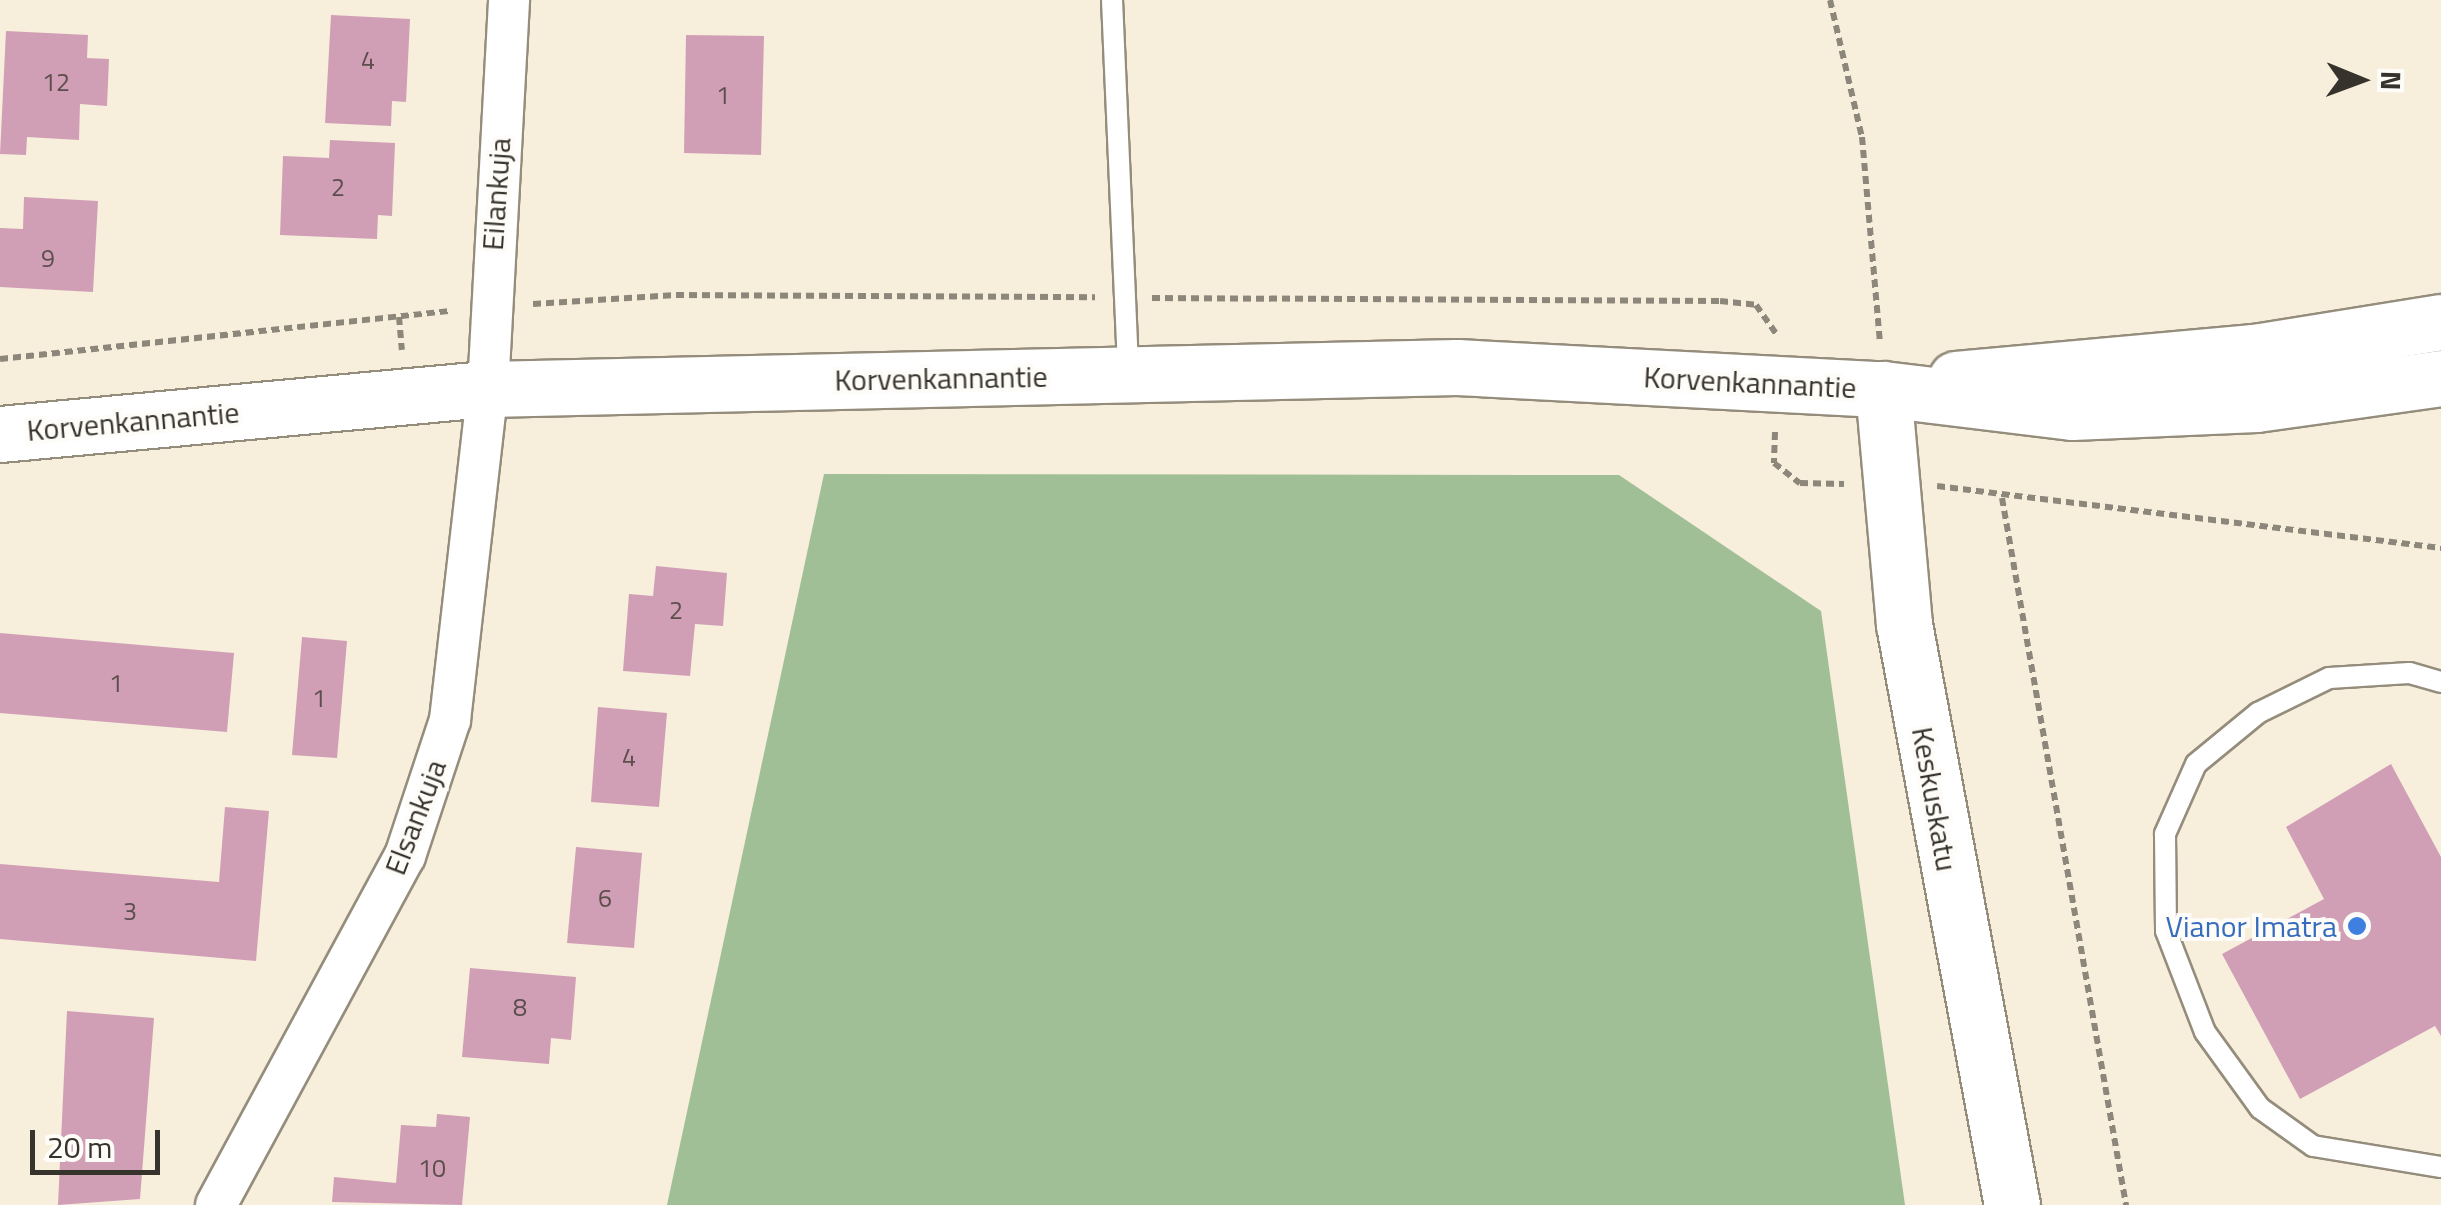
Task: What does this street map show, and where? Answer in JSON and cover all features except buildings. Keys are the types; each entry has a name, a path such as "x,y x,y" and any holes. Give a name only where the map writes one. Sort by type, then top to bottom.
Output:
{"main road":[{"name":"Korvenkannantie","path":"1883,389 2441,322"},
{"name":"Korvenkannantie","path":"0,434 488,389 1457,366 1883,389 2072,412 2256,404 2441,378"},
{"name":"Keskuskatu","path":"1883,389 1904,624 2012,1205"}],"street":[{"name":"Eilankuja","path":"488,389 488,307 509,0"},
{"name":"Elsankuja","path":"216,1205 405,856 450,720 488,389"}],"lane":[{"path":"1112,0 1128,374"},
{"path":"2441,682 2409,673 2329,678 2258,713 2196,764 2165,834 2166,931 2205,1032 2260,1108 2313,1146 2441,1168"}],"path":[{"path":"1830,0 1862,136 1883,389"},
{"path":"0,359 488,307 676,295 1756,305 1778,326 1774,463 1800,483 1890,485 2441,548"},
{"path":"2002,498 2126,1205"}],"green space":[{"path":"824,474 1619,475 1821,611 1905,1205 667,1205"}],"place":[{"name":"Vianor Imatra","path":"2357,926"}]}
